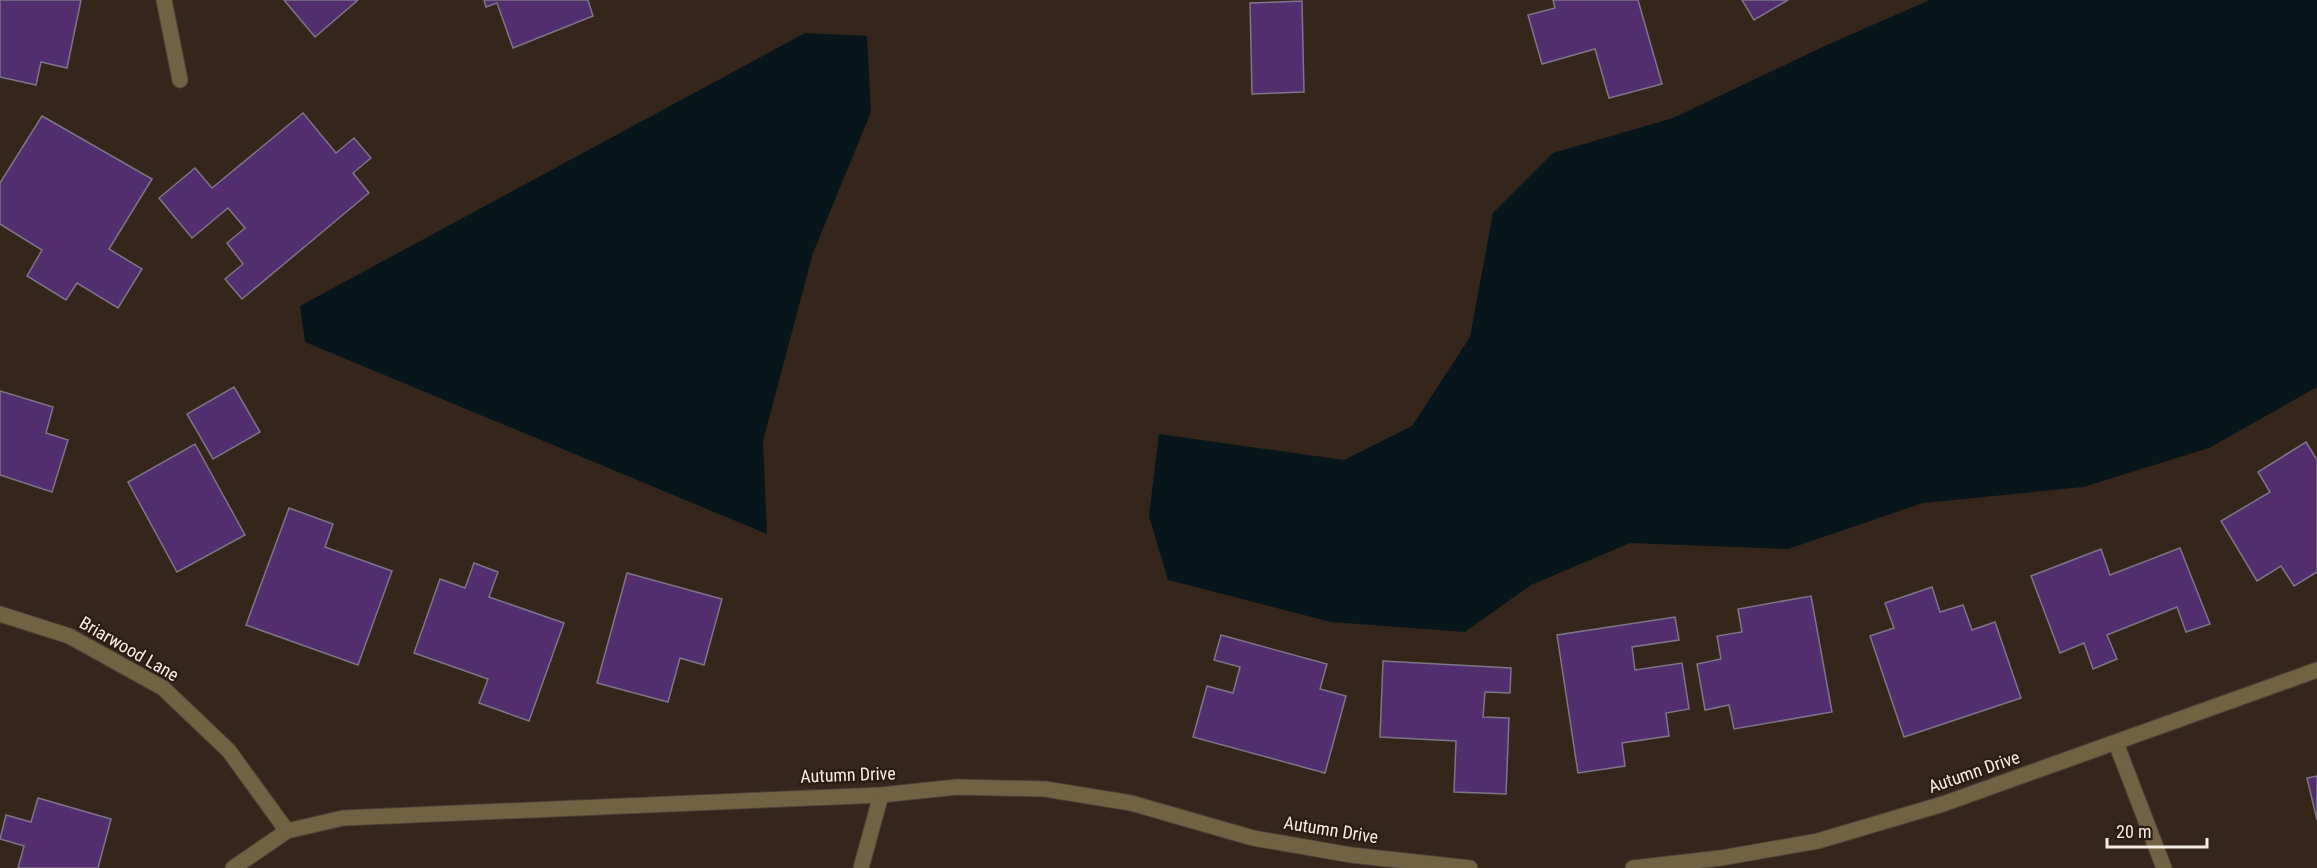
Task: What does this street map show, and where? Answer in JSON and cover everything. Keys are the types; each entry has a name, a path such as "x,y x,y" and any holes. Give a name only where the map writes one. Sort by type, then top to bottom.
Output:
{"street":[{"path":"164,0 180,80"},
{"name":"Briarwood Lane","path":"0,614 69,636 163,688 229,751 287,831"},
{"name":"Autumn Drive","path":"1633,868 1721,858 1818,841 1943,804 2317,670"},
{"path":"2116,743 2164,868"},
{"name":"Autumn Drive","path":"233,868 287,831 343,818 814,796 880,795 957,787 1045,789 1131,803 1253,838 1351,855 1470,868"},
{"path":"861,868 880,795"}],"shaded area":[{"path":"1930,0 2317,0 2317,387 2209,448 2083,487 1923,503 1788,549 1630,543 1531,585 1465,632 1331,622 1168,580 1149,516 1159,434 1344,460 1412,426 1470,337 1493,213 1553,153 1673,118 1829,44"},
{"path":"805,33 867,36 871,112 813,253 763,441 767,534 305,342 300,306"}],"building":[{"path":"0,0 81,0 67,68 41,62 36,85 0,77"},
{"path":"284,0 358,0 315,37"},
{"path":"484,0 588,0 593,16 513,48 497,3 486,7"},
{"path":"1553,0 1638,0 1662,84 1609,98 1595,49 1542,64 1528,15 1555,8"},
{"path":"1742,0 1788,0 1754,20"},
{"path":"1302,1 1304,92 1252,94 1250,3"},
{"path":"303,113 336,153 354,138 371,158 353,173 369,193 242,299 225,279 243,264 227,243 245,228 228,208 192,238 159,198 195,168 212,188"},
{"path":"42,116 152,179 109,249 142,269 118,308 77,283 66,300 27,276 42,250 0,224 0,183"},
{"path":"234,387 260,432 213,459 187,414"},
{"path":"0,391 53,407 46,433 68,440 52,492 0,475"},
{"path":"2306,442 2317,460 2317,572 2294,586 2281,566 2257,581 2221,521 2270,492 2258,472"},
{"path":"195,444 245,535 177,572 128,482"},
{"path":"289,508 333,524 325,547 392,571 358,665 246,625"},
{"path":"2180,548 2210,624 2186,632 2177,607 2107,635 2117,659 2093,669 2084,643 2060,653 2031,576 2101,549 2110,575"},
{"path":"474,563 498,572 489,597 564,623 529,721 479,703 488,679 414,653 440,579 465,588"},
{"path":"627,573 722,599 704,665 680,658 668,702 597,683"},
{"path":"1932,587 1940,612 1963,605 1972,630 1995,622 2021,698 1904,737 1870,636 1894,628 1885,603"},
{"path":"1811,596 1832,712 1734,729 1729,705 1705,710 1697,664 1721,659 1717,636 1742,632 1738,609"},
{"path":"1675,617 1679,640 1632,647 1635,670 1682,663 1689,709 1666,713 1669,736 1622,743 1625,766 1578,773 1557,635"},
{"path":"1221,635 1327,664 1320,689 1346,696 1325,773 1193,737 1207,686 1233,693 1240,667 1214,660"},
{"path":"1383,661 1511,668 1510,693 1485,692 1483,717 1509,718 1506,794 1454,792 1456,741 1380,737"},
{"path":"2317,776 2317,820 2307,778"},
{"path":"38,798 111,819 98,868 18,868 24,846 0,839 6,815 31,822"}]}
